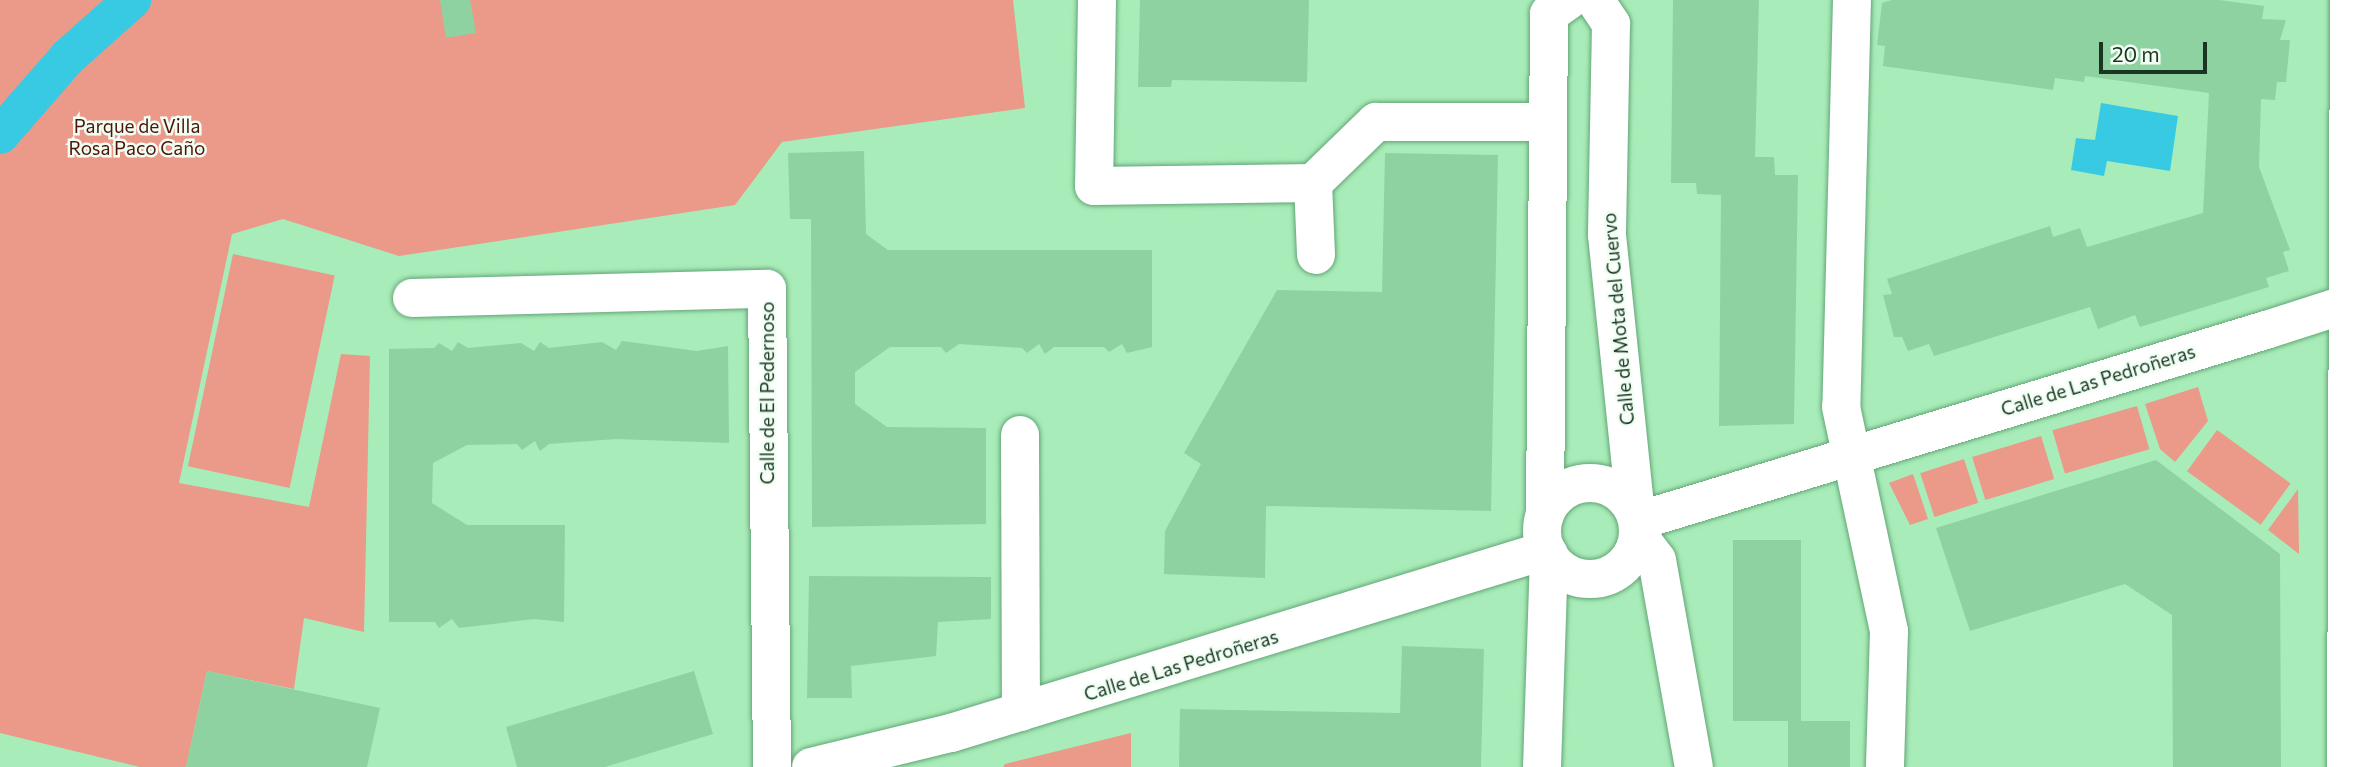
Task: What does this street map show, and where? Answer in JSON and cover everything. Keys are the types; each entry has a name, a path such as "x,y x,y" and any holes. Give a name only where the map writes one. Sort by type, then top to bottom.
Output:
{"street":[{"path":"1097,0 1094,186 1313,183 1376,122 1546,122"},
{"path":"1542,767 1547,540 1546,122 1549,14 1569,0"},
{"name":"Calle de Mota del Cuervo","path":"1595,0 1611,24 1607,235 1637,524 1657,560 1694,767"},
{"path":"1852,0 1840,407 1889,631 1885,767"},
{"path":"2346,767 2352,300 2349,0"},
{"path":"1313,183 1316,255"},
{"name":"Calle de El Pedernoso","path":"412,298 766,289 772,767"},
{"name":"Calle de Las Pedroñeras","path":"1637,524 1850,455 2352,300"},
{"path":"1020,435 1021,712"},
{"path":"1591,482 1619,492 1637,524 1629,559 1607,576 1568,573 1547,540 1563,491 1591,482"},
{"name":"Calle de Las Pedroñeras","path":"811,767 951,750 1021,712 1547,540"}],"green space":[{"name":"Parque de Villa Rosa Paco Caño","path":"0,0 1013,0 1025,108 782,142 735,205 399,256 283,219 232,234 179,483 309,507 341,354 370,356 364,632 304,618 294,689 207,671 186,767 140,767 0,733"},
{"path":"233,254 335,276 290,488 188,466"},
{"path":"2198,387 2208,421 2175,462 2160,449 2145,404"},
{"path":"2137,406 2149,449 2065,474 2052,430"},
{"path":"2217,430 2291,483 2261,525 2187,471"},
{"path":"2041,436 2054,479 1985,500 1972,457"},
{"path":"1964,459 1978,503 1934,517 1920,473"},
{"path":"1913,474 1928,519 1910,525 1889,483"},
{"path":"2298,489 2299,554 2268,530"},
{"path":"1131,733 1131,767 1003,767 1005,764"}],"water":[{"path":"2101,103 2178,116 2170,171 2107,161 2104,176 2071,170 2076,138 2095,140"}],"building":[{"path":"440,0 470,0 476,33 446,38"},
{"path":"1140,0 1309,0 1307,82 1172,80 1171,87 1138,87"},
{"path":"1673,0 1759,0 1755,157 1774,157 1775,175 1798,175 1794,424 1719,426 1721,195 1697,194 1696,183 1671,183"},
{"path":"1892,0 2219,0 2264,6 2262,19 2286,20 2280,40 2290,40 2286,82 2277,82 2275,100 2261,99 2259,167 2290,250 2283,252 2289,271 2266,278 2269,287 2140,327 2135,315 2098,329 2090,307 1934,356 1929,344 1908,351 1902,337 1894,337 1883,295 1892,294 1887,279 2050,226 2053,237 2080,228 2087,247 2203,213 2209,93 2085,76 2084,82 2055,78 2053,90 1883,66 1885,46 1877,45 1882,3"},
{"path":"864,151 866,234 888,250 1152,250 1152,347 1127,353 1122,344 1109,352 1104,347 1054,347 1045,354 1039,344 1027,353 1022,348 959,344 946,353 941,347 890,347 855,372 855,404 887,427 986,428 986,524 812,527 811,219 790,219 788,153"},
{"path":"1385,153 1498,155 1491,511 1266,506 1265,578 1164,574 1165,531 1201,464 1184,453 1277,290 1382,292"},
{"path":"622,341 697,351 728,346 729,443 616,439 549,444 540,451 535,441 522,450 517,444 467,445 433,463 432,503 467,525 565,525 564,622 534,619 459,628 452,619 439,628 435,622 389,622 389,349 434,348 439,343 452,351 458,342 468,348 521,343 534,351 540,342 549,348 602,342 616,350"},
{"path":"2156,460 2280,554 2281,767 2173,767 2172,615 2125,584 1970,631 1936,528"},
{"path":"1733,540 1801,540 1801,721 1733,721"},
{"path":"809,576 991,577 991,619 938,622 936,656 851,666 852,698 807,698"},
{"path":"1402,646 1484,649 1481,767 1179,767 1180,709 1400,713"},
{"path":"207,671 380,708 367,767 186,767"},
{"path":"694,671 713,734 605,767 517,767 506,727"},
{"path":"1788,721 1850,721 1850,767 1788,767"}],"waterway":[{"path":"0,135 68,57 132,0"}]}
